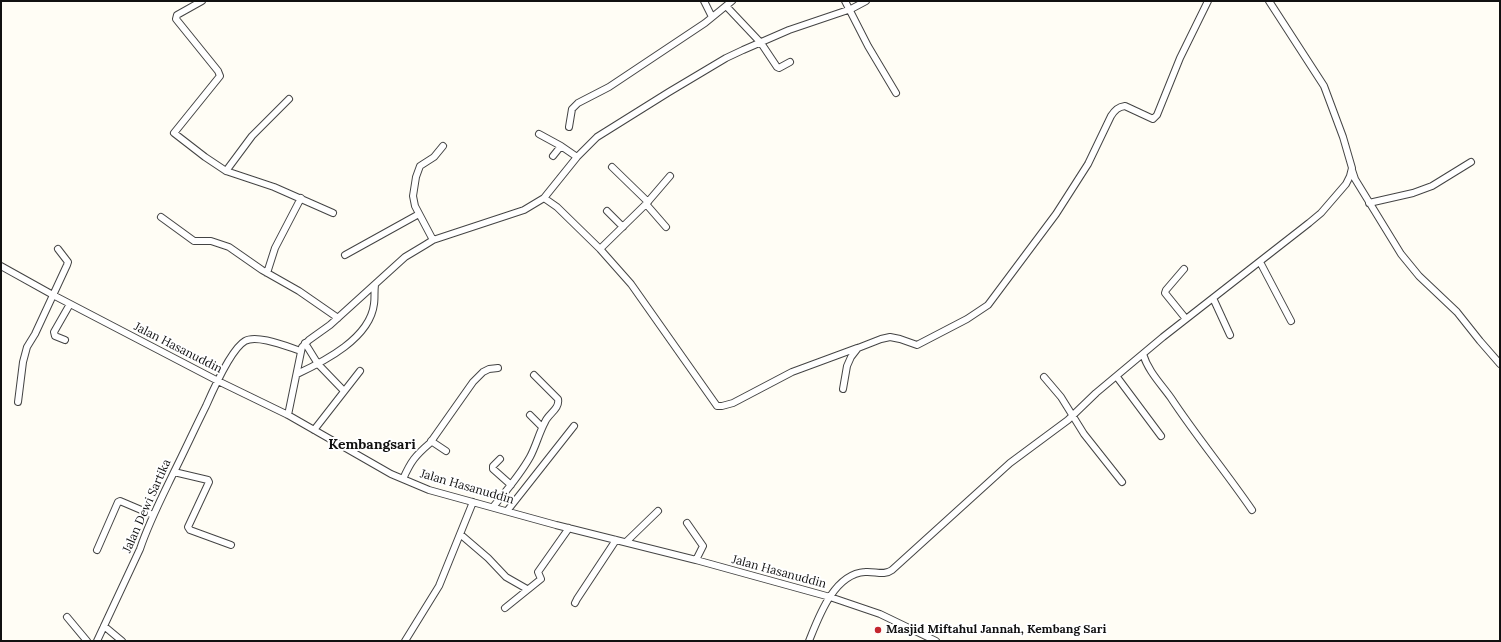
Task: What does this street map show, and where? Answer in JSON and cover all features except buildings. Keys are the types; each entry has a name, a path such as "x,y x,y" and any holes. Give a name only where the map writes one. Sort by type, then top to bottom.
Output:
{"street":[{"path":"202,1 177,15 176,20 218,71 220,76 174,133 210,161 226,170 274,187 333,213"},
{"path":"704,1 712,17"},
{"path":"569,127 572,109 578,103 609,87 727,7 732,1"},
{"path":"846,1 868,46 896,93"},
{"path":"288,415 301,350 306,343 338,318 405,257 433,240 524,210 544,198 577,157 602,133 726,58 789,30 849,9 866,1"},
{"path":"544,198 558,207 600,249 631,284 717,406 726,406 792,372 881,338 890,337 917,345 967,319 988,305 1056,214 1088,164 1111,116 1116,109 1120,106 1125,106 1153,119 1157,115 1180,58 1208,1"},
{"path":"1269,1 1324,86 1343,137 1355,179 1401,254 1419,276 1457,312 1499,362"},
{"path":"727,7 761,43 777,67 779,68 790,62"},
{"path":"226,170 252,136 289,99"},
{"path":"539,134 577,157"},
{"path":"433,240 413,200 416,177 420,166 434,157 443,146"},
{"path":"553,156 561,146"},
{"path":"1370,203 1413,193 1432,186 1471,162"},
{"path":"612,167 647,203 666,227"},
{"path":"808,641 830,596 841,582 852,575 864,572 885,574 892,570 999,472 1073,415 1096,393 1186,319 1321,213 1346,184 1352,170"},
{"path":"600,249 647,203 670,176"},
{"path":"267,273 275,248 301,198"},
{"path":"606,211 623,226"},
{"path":"344,255 419,214"},
{"path":"161,217 194,241 206,240 223,244 267,273 299,291 338,318"},
{"path":"18,402 23,362 27,347 35,334 68,262 58,249"},
{"path":"1260,262 1291,321"},
{"name":"Jalan Hasanuddin","path":"1,266 53,295 218,381 288,415 391,474 428,490 830,596 880,614 936,641"},
{"path":"1184,269 1165,293 1186,319"},
{"path":"297,374 318,364 341,350 358,334 368,321 374,305 375,285"},
{"path":"1213,298 1230,335"},
{"path":"65,340 55,336 54,332 70,304"},
{"name":"Jalan Dewi Sartika","path":"97,641 140,549 153,515 218,381 237,348 246,340 256,339 301,350"},
{"path":"306,343 318,364 344,391"},
{"path":"843,389 847,366 851,357 858,348"},
{"path":"1143,354 1152,372 1178,411 1236,486 1252,510"},
{"path":"403,479 412,461 431,441 473,382 483,372 489,369 498,368"},
{"path":"314,430 360,371"},
{"path":"493,507 530,458 546,419 557,408 559,403 558,399 534,375"},
{"path":"1044,377 1061,397 1084,434 1122,482"},
{"path":"1117,377 1161,436"},
{"path":"530,415 542,427"},
{"path":"507,511 574,426"},
{"path":"431,441 446,451"},
{"path":"500,459 493,466 493,469 511,484"},
{"path":"174,472 208,480 209,482 188,527 190,530 231,545"},
{"path":"97,550 118,502 120,501 153,515"},
{"path":"404,641 439,586 473,502"},
{"path":"626,542 658,511"},
{"path":"687,523 703,546 698,561"},
{"path":"505,608 541,579 538,572 569,528"},
{"path":"460,534 488,558 506,577 527,589"},
{"path":"575,604 616,540"},
{"path":"67,617 87,641"},
{"path":"104,626 122,641"}],"place":[{"name":"Masjid Miftahul Jannah, Kembang Sari","path":"878,630"}],"district":[{"name":"Kembangsari","path":"372,445"}]}
